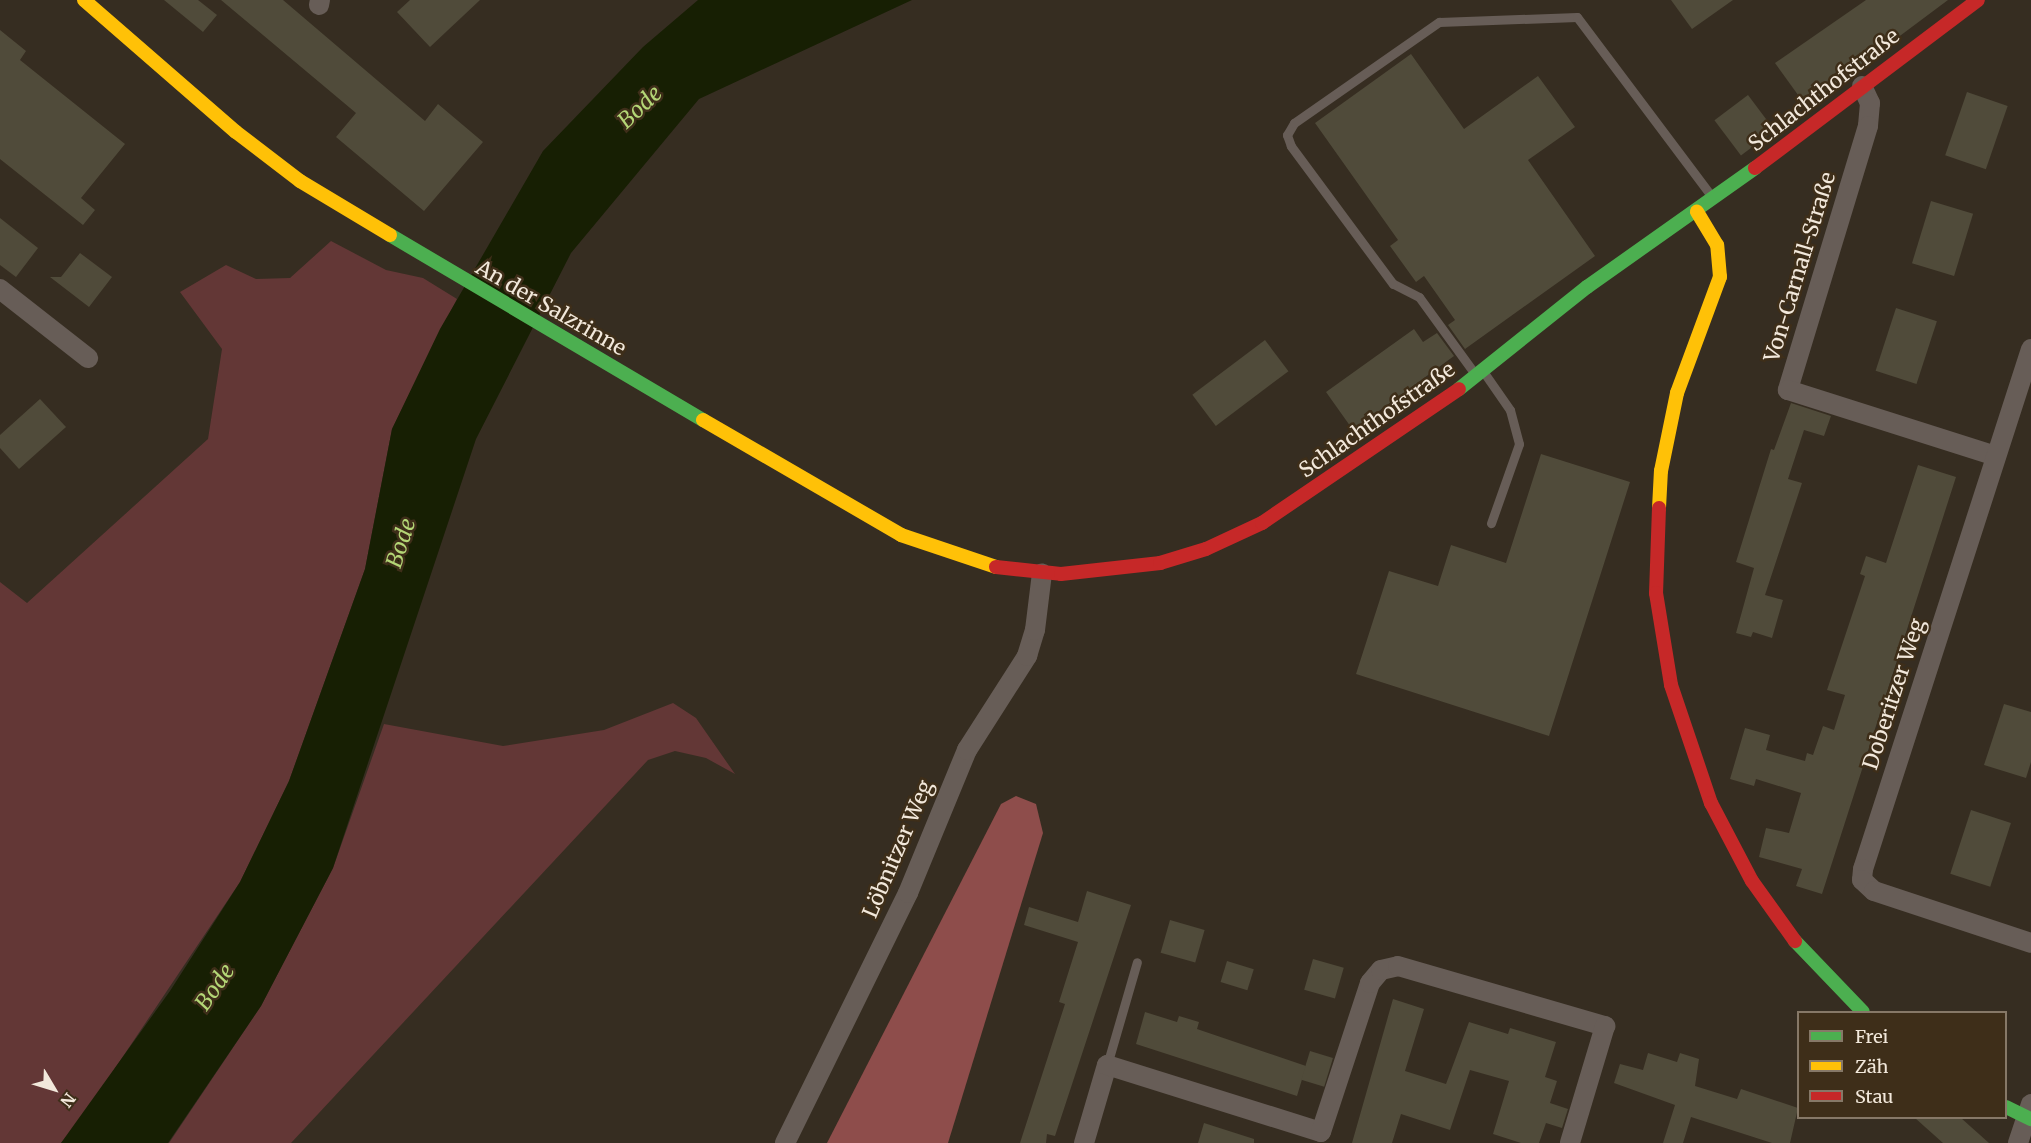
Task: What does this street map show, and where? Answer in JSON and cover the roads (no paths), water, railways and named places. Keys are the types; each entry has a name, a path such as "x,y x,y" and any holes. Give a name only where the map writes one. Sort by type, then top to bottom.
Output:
{"street":[{"name":"An der Salzrinne","path":"84,0 236,132 319,194 432,262 771,461 911,539 995,567 1042,573"},
{"name":"Schlachthofstraße","path":"1042,573 1138,567 1188,556 1236,537 1292,504 1480,374 1587,287 1715,200 1976,0"},
{"name":"Von-Carnall-Straße","path":"1862,86 1870,104 1868,126 1788,390 1996,456"},
{"path":"1697,213 1717,245 1720,278 1677,393 1661,471 1656,592 1666,662 1694,763 1733,848 1774,914 1802,950 1862,1011"},
{"path":"0,288 88,358"},
{"name":"Doberitzer Weg","path":"2031,349 1863,869 1863,880 1874,891 2031,944"},
{"name":"Löbnitzer Weg","path":"785,1143 908,893 967,750 1027,656 1035,630 1042,573"},
{"path":"1084,1143 1107,1065 1320,1138 1370,983 1381,970 1398,966 1605,1026 1570,1143"},
{"path":"2007,1107 2029,1114 2018,1143"}],"lane":[{"path":"1491,523 1519,444 1510,410 1419,297 1393,284 1291,146 1287,135 1294,123 1439,22 1577,17 1715,200"},
{"path":"1107,1065 1137,962"}],"water":[{"name":"Bode","path":"698,0 912,0 699,99 571,253 476,439 333,868 261,1006 168,1143 61,1143 170,991 240,882 289,781 365,569 392,429 440,329 543,151 643,47"}]}
